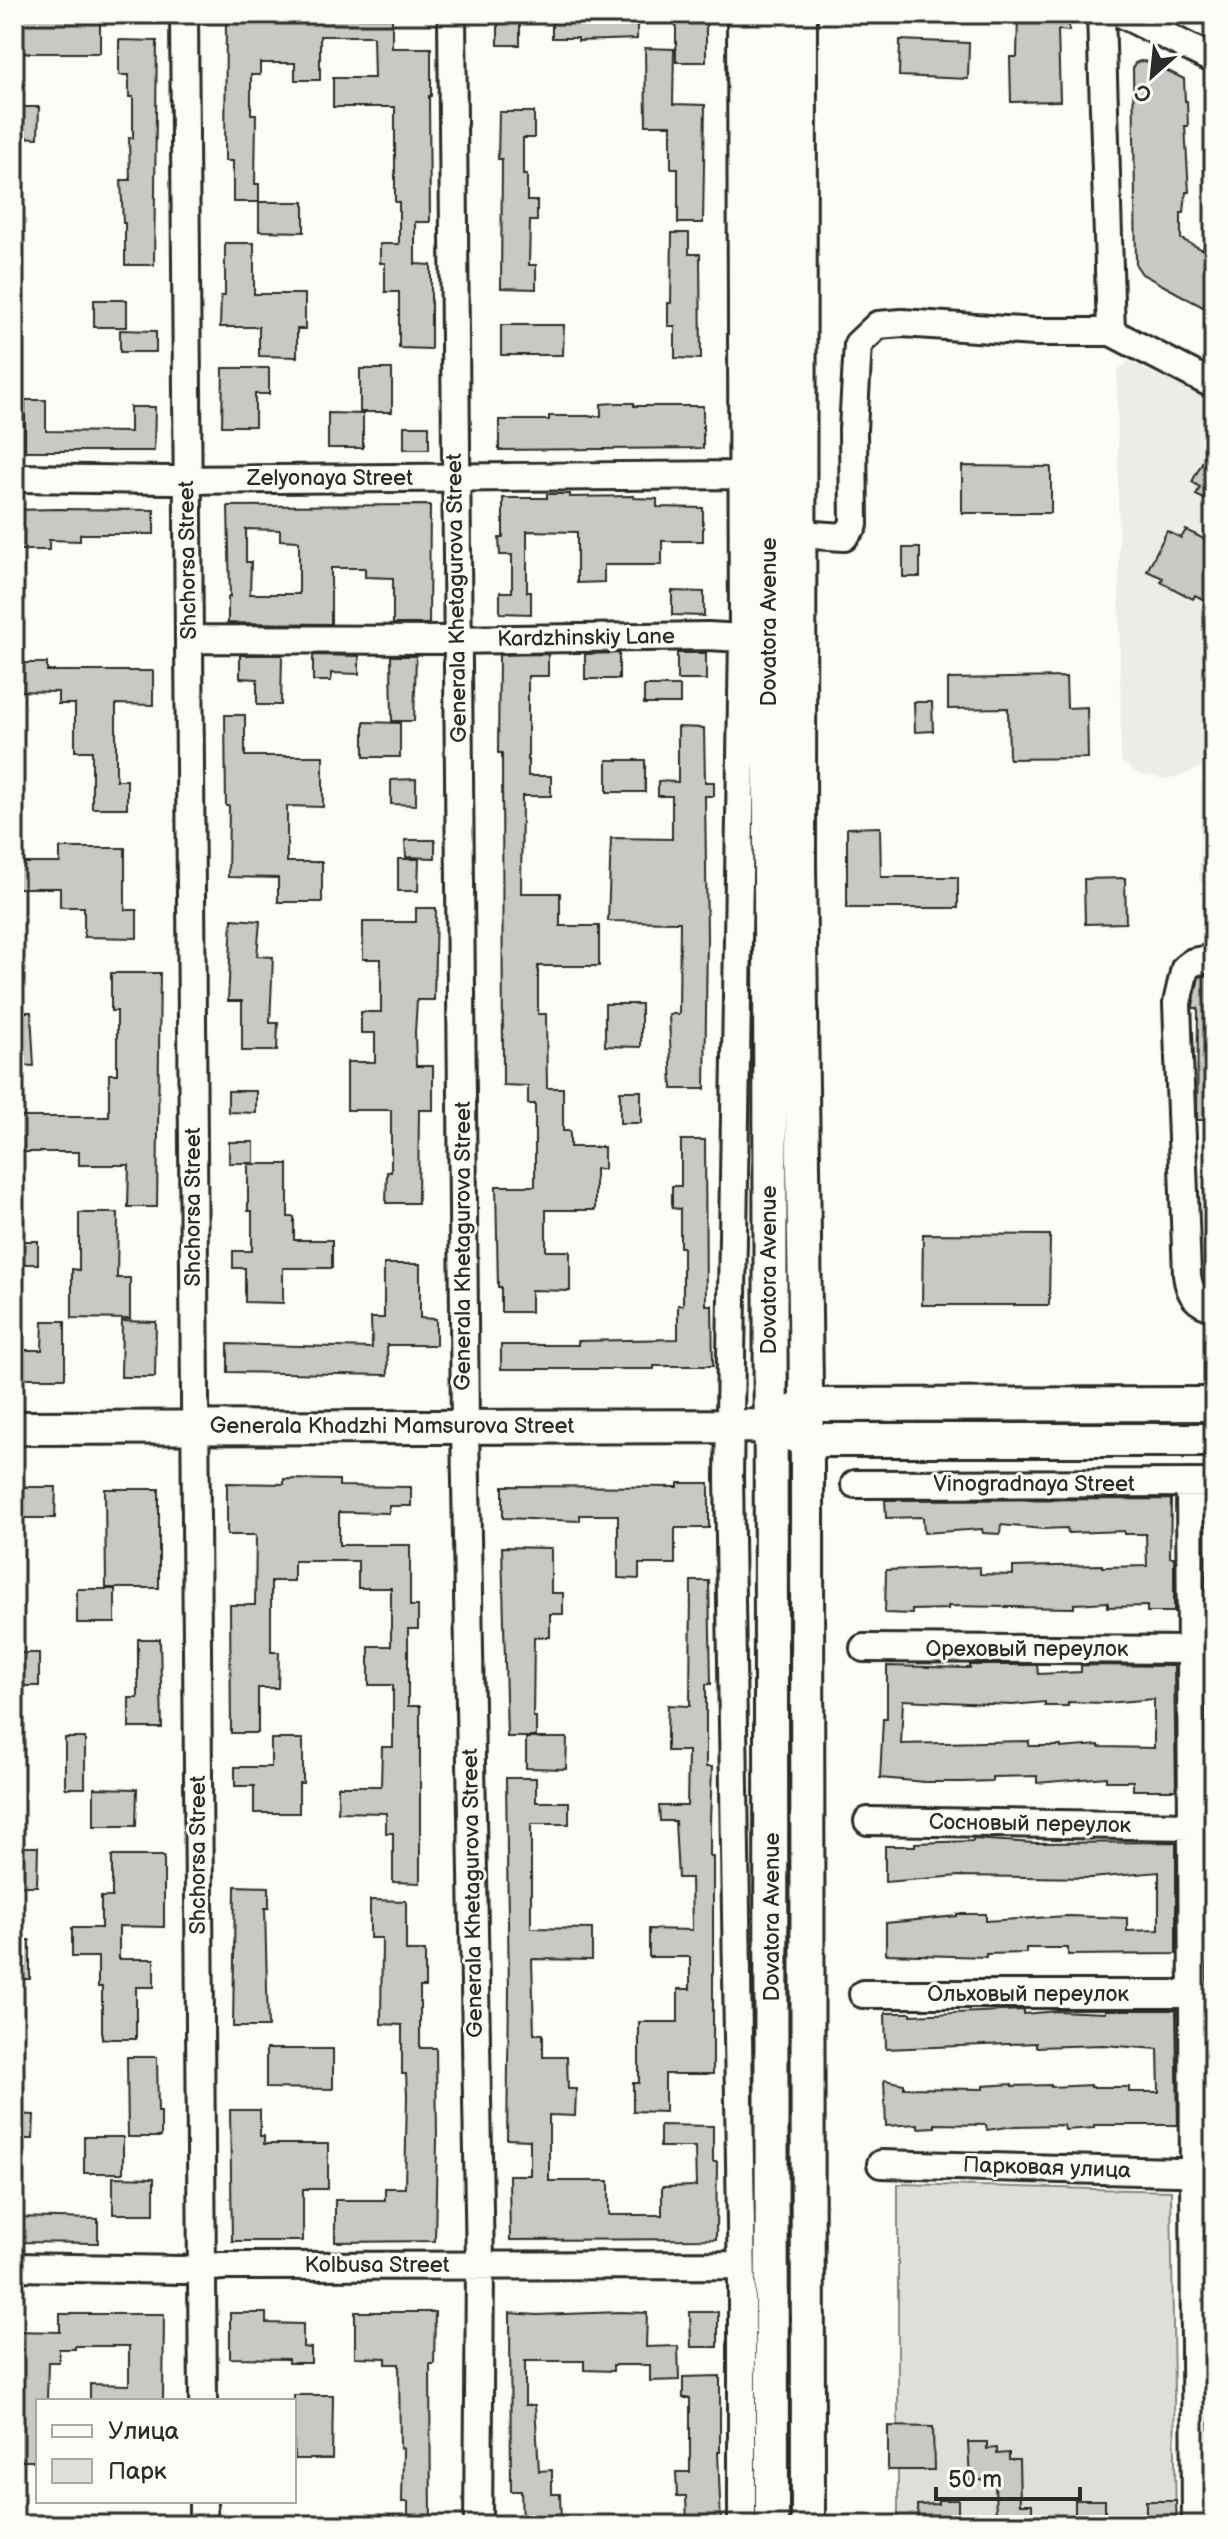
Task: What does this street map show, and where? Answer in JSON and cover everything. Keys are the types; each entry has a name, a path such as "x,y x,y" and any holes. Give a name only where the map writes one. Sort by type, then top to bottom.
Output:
{"main road":[{"name":"Dovatora Avenue","path":"769,14 772,2525"},
{"name":"Dovatora Avenue","path":"800,14 799,534 808,2525"},
{"path":"1179,1404 1179,1440"},
{"path":"769,1426 805,1405 1214,1404"},
{"name":"Generala Khadzhi Mamsurova Street","path":"14,1428 769,1426 805,1440 1214,1440"}],"street":[{"name":"Shchorsa Street","path":"184,14 203,2399"},
{"name":"Generala Khetagurova Street","path":"452,14 465,1426 480,2265 478,2525"},
{"name":"Dovatora Avenue","path":"741,14 743,638 729,1426 742,2525"},
{"path":"1101,14 1111,332"},
{"path":"1122,14 1214,60"},
{"path":"799,534 844,537 854,525 853,429 858,344 878,325 902,323 1035,332 1111,332 1214,385"},
{"name":"Zelyonaya Street","path":"14,478 742,475"},
{"name":"Kardzhinskiy Lane","path":"189,639 743,638"},
{"path":"1214,958 1193,962 1185,968 1177,1003 1187,1275 1194,1297 1205,1306 1214,1307"},
{"path":"1196,2525 1204,2173 1193,1994 1191,1650 1202,1483"},
{"name":"Vinogradnaya Street","path":"855,1484 1202,1483"},
{"name":"Ореховый переулок","path":"864,1648 1191,1650"},
{"name":"Сосновый переулок","path":"868,1821 1192,1826"},
{"name":"Ольховый переулок","path":"863,1994 1193,1994"},
{"name":"Парковая улица","path":"881,2164 1204,2173"},
{"name":"Kolbusa Street","path":"14,2267 183,2270 222,2266 740,2265"},
{"path":"203,2503 203,2525"}],"shaded area":[{"path":"1129,361 1214,402 1214,760 1189,773 1166,779 1138,774 1121,761 1117,371"},
{"path":"1214,776 1214,882 1199,882 1201,783"}],"green space":[{"path":"898,2184 1171,2191 1176,2525 898,2525"}],"building":[{"path":"1018,14 1069,14 1069,31 1058,30 1060,101 1011,102 1010,57 1017,57"},
{"path":"614,15 637,16 637,39 578,41 578,38 552,38 552,17 614,18"},
{"path":"498,16 520,16 520,45 498,45"},
{"path":"14,17 100,17 100,53 14,53"},
{"path":"226,17 392,18 392,48 431,48 430,222 415,222 415,264 431,265 431,349 399,348 399,292 385,292 385,263 380,263 380,244 399,244 399,202 395,202 395,107 333,107 333,78 374,78 373,36 320,36 320,80 295,80 295,63 260,63 260,75 251,75 251,114 256,114 255,184 259,184 259,202 233,202 233,161 225,161"},
{"path":"676,18 706,18 706,62 676,62"},
{"path":"119,40 157,41 154,265 125,265 121,180 130,180 129,138 133,138 133,97 129,97 129,75 119,75"},
{"path":"900,40 969,43 968,79 899,76"},
{"path":"645,48 674,49 673,104 705,105 703,223 678,223 678,168 671,168 671,125 646,125"},
{"path":"1150,62 1184,79 1189,192 1186,192 1184,213 1181,213 1181,239 1203,250 1214,228 1214,313 1142,274 1136,265 1133,69 1135,63"},
{"path":"14,107 39,107 38,138 14,137"},
{"path":"499,112 534,112 534,138 523,138 523,175 527,175 527,201 537,201 537,221 530,221 529,265 536,265 536,289 501,288 502,159 498,159"},
{"path":"259,202 304,202 304,232 259,231"},
{"path":"672,233 689,233 689,254 700,254 701,359 675,358 675,326 668,326"},
{"path":"225,243 254,243 254,294 305,294 305,329 297,329 297,357 259,356 259,327 220,327 221,296 225,296"},
{"path":"94,300 127,300 127,327 94,327"},
{"path":"501,325 564,325 563,355 501,355"},
{"path":"120,330 156,331 156,352 120,352"},
{"path":"223,368 269,368 269,394 255,394 255,426 222,426"},
{"path":"360,369 392,369 392,412 360,412"},
{"path":"25,400 46,400 46,431 130,432 130,407 155,407 154,451 25,451"},
{"path":"601,404 703,406 703,448 499,450 499,420 601,416"},
{"path":"328,413 363,414 363,448 328,448"},
{"path":"404,426 429,426 429,449 404,449"},
{"path":"1214,439 1214,504 1196,495 1200,487 1192,482"},
{"path":"962,466 1051,467 1051,513 962,513"},
{"path":"547,494 570,494 570,497 634,496 657,499 657,507 703,508 703,541 662,541 662,565 604,565 604,582 577,583 577,532 527,531 527,592 531,592 531,614 500,613 500,592 512,592 512,555 500,555 503,498 547,498"},
{"path":"430,505 429,624 393,624 393,578 365,577 365,568 331,568 331,624 228,623 228,506","holes":["246,529 280,530 280,540 299,541 299,594 250,594 251,562 246,562"]},
{"path":"14,510 154,510 154,534 80,534 80,541 49,540 49,550 14,550"},
{"path":"1186,530 1214,544 1214,605 1195,595 1193,599 1147,571 1167,531 1181,538"},
{"path":"903,548 920,548 920,577 903,577"},
{"path":"672,591 704,592 704,616 672,615"},
{"path":"619,653 619,679 585,679 585,654"},
{"path":"677,653 706,653 706,680 677,680"},
{"path":"548,654 548,676 528,676 528,776 551,776 551,796 522,796 521,893 560,893 560,926 599,926 599,966 538,966 538,1014 546,1014 547,1088 563,1088 563,1131 570,1131 570,1147 604,1147 604,1169 595,1169 595,1210 546,1210 546,1251 570,1251 570,1291 531,1290 531,1312 501,1312 496,1186 535,1186 535,1104 528,1104 528,1086 503,1085 499,655"},
{"path":"240,655 282,655 281,705 257,705 257,679 240,678"},
{"path":"313,655 359,656 359,674 331,673 331,681 313,681"},
{"path":"391,656 416,656 414,721 392,721"},
{"path":"14,663 47,663 47,671 153,671 153,705 116,704 116,780 127,780 127,808 92,808 92,751 75,751 75,704 58,704 58,692 14,691"},
{"path":"1066,677 1067,708 1087,707 1088,758 1009,759 1008,708 948,709 948,679"},
{"path":"644,686 680,686 680,704 644,704"},
{"path":"914,702 932,702 933,731 915,732"},
{"path":"225,715 245,715 245,756 323,756 323,807 287,806 287,862 322,862 322,902 278,902 278,878 228,877"},
{"path":"364,722 400,723 400,757 364,757"},
{"path":"678,727 704,728 705,782 714,782 714,796 705,796 705,1089 672,1089 669,1014 679,1014 680,922 608,921 611,838 672,839 672,796 658,796 658,781 678,782"},
{"path":"607,760 645,760 645,792 607,792"},
{"path":"416,779 416,805 391,804 391,780"},
{"path":"880,827 881,877 958,877 958,908 847,908 847,828"},
{"path":"405,840 435,840 435,858 406,857"},
{"path":"60,848 125,848 125,910 137,910 137,938 84,937 84,907 60,907 60,888 14,888 14,863 60,863"},
{"path":"398,859 419,859 418,891 398,891"},
{"path":"1125,878 1126,923 1085,924 1084,879"},
{"path":"416,908 436,908 434,1000 417,1000 415,1033 416,1066 433,1066 433,1110 419,1110 418,1203 386,1203 387,1172 391,1172 391,1110 347,1110 347,1062 375,1062 375,1033 361,1033 361,1012 381,1012 381,959 363,959 363,922 416,922"},
{"path":"232,919 260,921 257,956 273,957 270,1023 278,1023 277,1051 242,1051 242,1001 228,1001"},
{"path":"111,973 160,973 157,1207 128,1207 129,1165 79,1165 79,1152 15,1152 15,1117 109,1117 109,1074 117,1074 117,1011 111,1011"},
{"path":"1214,974 1214,1120 1197,1120 1198,1008 1193,1008 1193,1005 1199,977"},
{"path":"605,1004 641,1004 641,1047 605,1046"},
{"path":"14,1012 31,1012 34,1066 14,1065"},
{"path":"228,1091 256,1091 256,1113 228,1112"},
{"path":"620,1091 641,1091 641,1123 620,1123"},
{"path":"681,1140 705,1140 706,1305 712,1305 713,1366 501,1369 501,1345 578,1345 578,1341 678,1339 678,1305 683,1305 683,1247 680,1247 680,1209 672,1208 672,1186 681,1186"},
{"path":"229,1142 254,1142 254,1163 229,1163"},
{"path":"248,1164 288,1164 288,1217 294,1217 294,1240 332,1240 332,1268 283,1268 283,1303 245,1302 245,1268 233,1268 233,1251 252,1251"},
{"path":"79,1213 118,1213 117,1278 130,1278 130,1319 72,1318 72,1269 79,1270"},
{"path":"923,1234 1050,1235 1049,1305 922,1305"},
{"path":"14,1241 38,1241 38,1264 14,1264"},
{"path":"384,1264 420,1264 420,1318 436,1319 436,1345 387,1345 388,1375 228,1372 228,1344 372,1348 371,1318 384,1318"},
{"path":"43,1321 65,1321 65,1378 14,1378 14,1350 42,1350"},
{"path":"122,1321 156,1322 155,1377 121,1377"},
{"path":"284,1479 339,1480 339,1486 411,1487 411,1506 389,1506 389,1513 339,1512 339,1545 410,1545 410,1606 418,1606 418,1629 408,1629 408,1706 420,1706 420,1883 393,1882 393,1833 386,1833 386,1813 338,1812 338,1786 381,1786 382,1747 393,1747 393,1685 369,1685 369,1646 391,1646 391,1588 358,1588 358,1561 294,1561 294,1581 271,1581 271,1652 279,1652 278,1688 258,1688 258,1733 231,1733 230,1605 255,1605 256,1535 227,1535 227,1483 284,1484"},
{"path":"678,1483 709,1483 709,1528 675,1528 675,1564 639,1564 639,1579 618,1578 618,1515 580,1515 580,1521 503,1518 503,1486 678,1487"},
{"path":"14,1487 56,1487 55,1518 14,1518"},
{"path":"105,1489 159,1489 159,1588 106,1588"},
{"path":"1171,1499 1170,1557 1174,1557 1174,1612 1147,1612 1147,1606 1108,1607 1108,1602 1074,1604 1074,1608 948,1606 948,1609 912,1610 912,1614 885,1613 886,1570 980,1567 980,1574 1013,1575 1013,1567 1147,1566 1146,1534 1124,1534 1124,1531 1068,1533 1067,1528 1001,1525 1000,1534 983,1533 982,1529 924,1533 923,1517 886,1518 885,1500"},
{"path":"502,1547 551,1548 551,1593 563,1593 563,1614 550,1614 550,1637 534,1637 533,1717 536,1717 536,1737 507,1737"},
{"path":"691,1581 709,1581 711,1684 706,1684 706,1767 712,1767 713,2074 665,2074 665,2112 633,2111 633,2083 639,2083 639,2022 678,2022 678,1989 690,1989 690,1957 649,1957 649,1929 692,1930 691,1878 678,1878 675,1821 660,1821 659,1806 687,1806 688,1751 667,1751 667,1730 668,1705 690,1706"},
{"path":"77,1589 115,1589 115,1623 77,1623"},
{"path":"138,1639 160,1639 162,1728 129,1728 129,1698 138,1698"},
{"path":"14,1653 39,1653 39,1686 14,1686"},
{"path":"970,1665 1037,1665 1038,1674 1081,1672 1081,1665 1174,1666 1176,1790 1133,1790 1133,1781 1106,1781 1106,1777 1037,1783 1037,1776 992,1777 992,1781 962,1782 880,1778 883,1719 887,1719 887,1666 970,1668","holes":["1154,1699 1154,1748 1099,1745 1061,1748 1029,1746 1029,1741 901,1744 903,1700 1012,1705 1045,1702 1045,1706 1068,1706 1068,1702"]},
{"path":"65,1738 85,1738 85,1788 65,1788"},
{"path":"526,1738 567,1738 566,1769 526,1768"},
{"path":"271,1739 303,1739 299,1813 254,1813 254,1786 235,1786 235,1767 271,1767"},
{"path":"506,1778 536,1778 536,1802 569,1802 569,1824 531,1824 531,1928 592,1929 592,1960 532,1959 534,2034 543,2034 543,2057 567,2057 568,2089 576,2089 575,2116 549,2115 549,2181 609,2181 609,2215 662,2215 662,2187 696,2186 695,2147 660,2147 660,2125 713,2126 713,2162 717,2162 716,2239 510,2240 509,2175 530,2175 530,2140 507,2139 509,1992"},
{"path":"94,1788 137,1789 136,1826 94,1826"},
{"path":"973,1839 1036,1843 1176,1842 1176,1954 1068,1955 1068,1948 1026,1948 1026,1953 986,1954 986,1957 886,1954 886,1923 957,1914 986,1914 986,1921 1067,1916 1127,1918 1127,1931 1159,1930 1159,1872 1091,1878 959,1876 885,1882 885,1846"},
{"path":"14,1847 38,1847 37,1886 14,1886"},
{"path":"112,1856 164,1856 164,1927 119,1926 119,1959 154,1959 154,1987 136,1987 136,2039 102,2039 102,1987 98,1987 98,1957 72,1957 72,1928 101,1928 101,1897 112,1897"},
{"path":"235,1886 269,1887 269,1908 265,1908 268,2027 233,2027"},
{"path":"370,1900 406,1901 406,1951 425,1951 425,1987 420,1987 420,2048 436,2048 435,2241 335,2242 335,2200 385,2200 385,2188 405,2188 407,2095 406,2074 402,2074 402,2025 381,2024 382,1938 370,1938"},
{"path":"14,1940 30,1940 30,1979 14,1979"},
{"path":"1024,2010 1024,2014 1176,2010 1178,2125 1094,2125 1094,2128 1065,2130 1064,2125 987,2130 986,2125 886,2126 884,2080 904,2084 904,2088 1091,2085 1129,2087 1129,2092 1159,2092 1158,2049 1103,2045 1036,2047 1036,2043 886,2049 885,2013 911,2015"},
{"path":"266,2049 333,2049 333,2089 266,2088"},
{"path":"127,2057 157,2057 161,2137 128,2137"},
{"path":"230,2110 260,2110 260,2136 264,2136 264,2144 328,2144 328,2189 303,2189 303,2241 232,2241"},
{"path":"14,2114 34,2115 33,2139 14,2139"},
{"path":"84,2137 123,2137 123,2173 84,2173"},
{"path":"113,2177 154,2178 154,2214 113,2214"},
{"path":"14,2217 98,2219 98,2243 14,2242"},
{"path":"355,2312 435,2312 434,2364 430,2364 431,2525 408,2525 408,2502 402,2502 399,2364 386,2364 386,2358 355,2357"},
{"path":"690,2312 718,2312 718,2347 691,2347"},
{"path":"230,2313 266,2313 266,2323 303,2324 303,2347 311,2348 311,2363 288,2363 288,2359 230,2358"},
{"path":"510,2313 647,2313 646,2347 678,2346 679,2380 650,2381 650,2365 613,2365 613,2371 584,2370 584,2361 525,2361 525,2405 535,2405 539,2471 552,2470 552,2494 560,2494 561,2525 522,2525 521,2491 511,2491"},
{"path":"60,2314 164,2314 163,2399 90,2399 90,2384 129,2385 129,2346 59,2349 59,2362 48,2362 47,2399 36,2399 36,2461 14,2461 14,2331 60,2332"},
{"path":"720,2376 718,2452 721,2525 687,2525 686,2496 677,2496 676,2472 690,2472 690,2398 683,2398 683,2377"},
{"path":"294,2395 333,2395 332,2459 296,2459"},
{"path":"888,2426 933,2427 934,2470 888,2470"},
{"path":"968,2442 987,2442 987,2449 997,2448 997,2454 1009,2453 1009,2460 1019,2460 1020,2504 1032,2504 1032,2525 1001,2525 1001,2519 996,2519 995,2480 970,2480"},
{"path":"938,2500 958,2500 958,2525 918,2525 917,2505 938,2504"},
{"path":"1075,2500 1105,2500 1105,2525 1075,2525"},
{"path":"1146,2501 1176,2501 1177,2525 1146,2525"}]}
